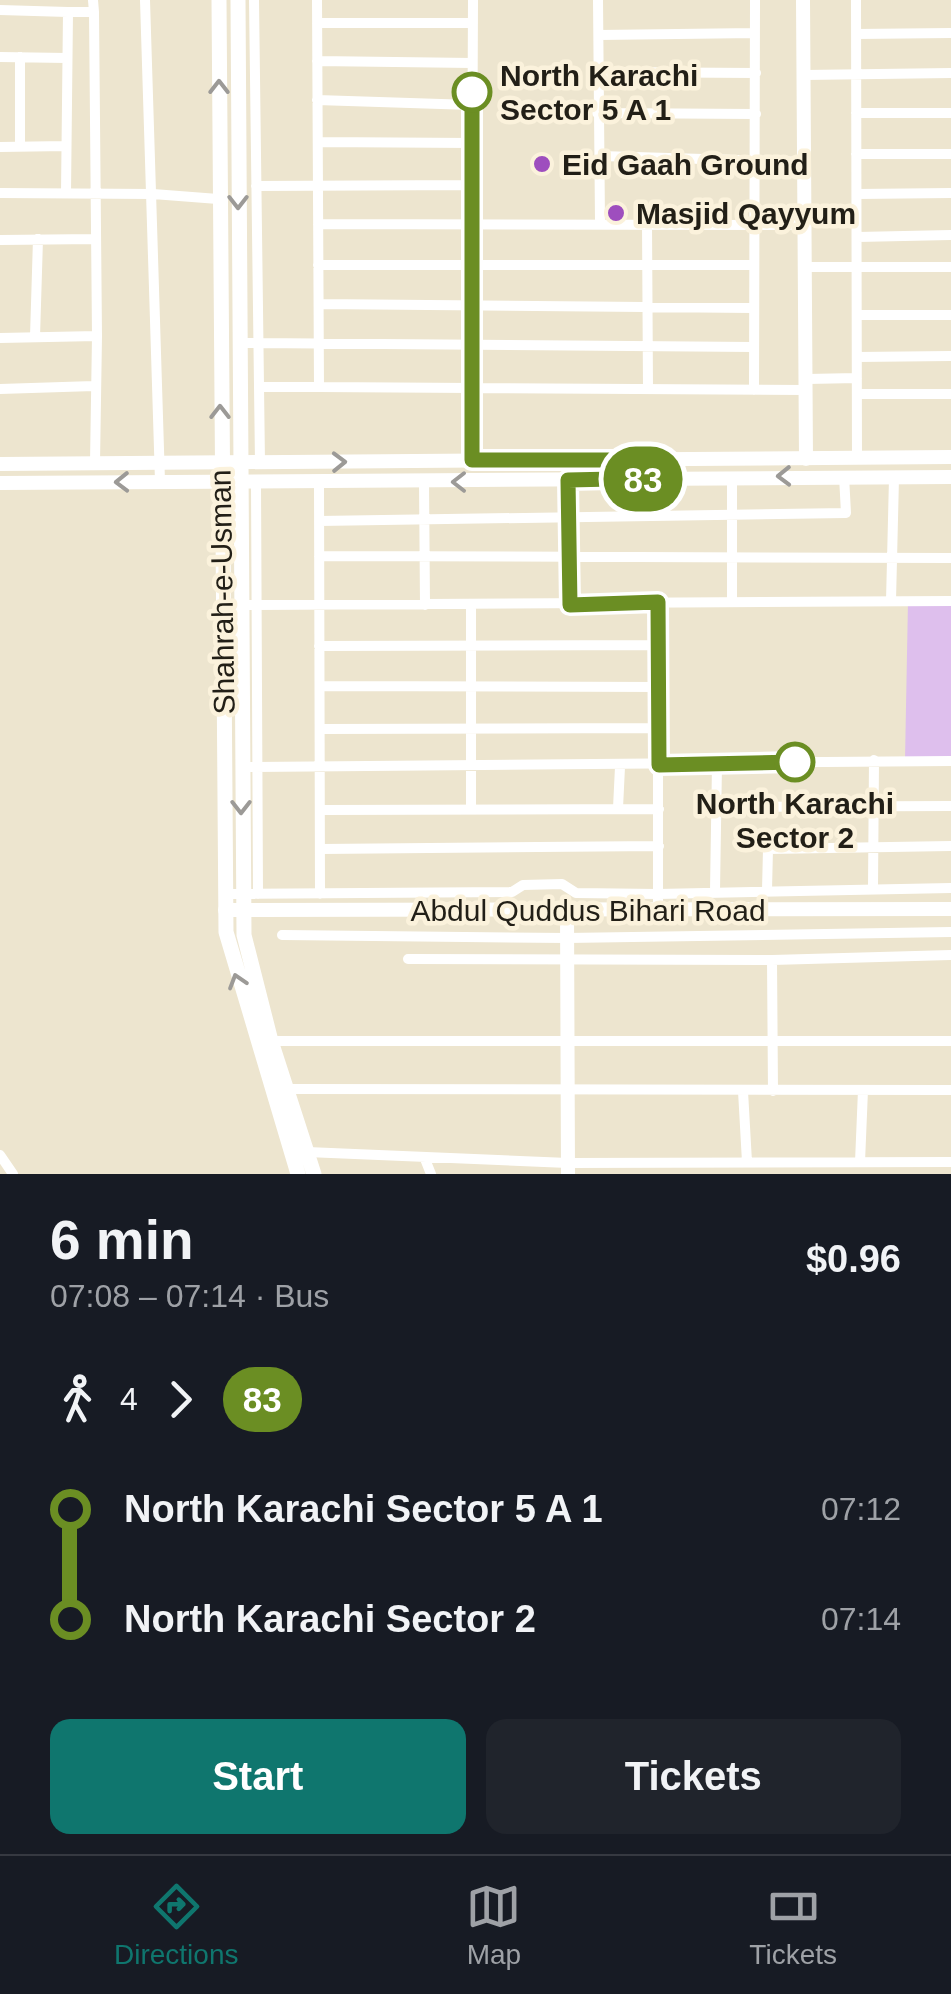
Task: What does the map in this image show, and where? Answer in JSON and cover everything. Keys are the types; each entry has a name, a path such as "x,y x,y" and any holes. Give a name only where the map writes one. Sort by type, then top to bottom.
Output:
{"main road":[{"name":"Shahrah-e-Usman","path":"219,0 219,483 238,900 248,958 271,1041 314,1174"},
{"name":"Shahrah-e-Usman","path":"238,0 241,463 249,483 250,767 232,962 298,1174"},
{"path":"803,0 806,459"},
{"path":"916,457 916,477"},
{"path":"0,464 951,457"},
{"path":"658,460 659,478"},
{"path":"397,461 398,482"},
{"path":"0,483 951,476"},
{"name":"Abdul Quddus Bihari Road","path":"238,900 567,912 951,909"},
{"path":"567,912 568,1168"}],"street":[{"path":"145,0 160,482"},
{"path":"254,0 260,463"},
{"path":"317,0 319,387"},
{"path":"472,460 473,0"},
{"path":"598,0 596,113 600,222"},
{"path":"754,390 755,0"},
{"path":"856,0 857,458"},
{"path":"0,10 68,12 93,6 95,463"},
{"path":"66,193 68,12"},
{"path":"317,23 472,23"},
{"path":"598,35 755,32"},
{"path":"856,34 951,33"},
{"path":"0,57 67,58"},
{"path":"20,57 20,146"},
{"path":"317,61 472,63"},
{"path":"598,72 756,73"},
{"path":"804,75 951,74"},
{"path":"318,100 472,105"},
{"path":"596,113 756,114"},
{"path":"856,113 951,113"},
{"path":"318,142 472,143"},
{"path":"0,147 66,146"},
{"path":"856,154 951,154"},
{"path":"600,156 804,162"},
{"path":"256,186 472,185"},
{"path":"0,193 153,194 218,200"},
{"path":"857,194 951,193"},
{"path":"647,223 648,389"},
{"path":"318,224 805,225"},
{"path":"857,237 951,235"},
{"path":"0,240 96,238"},
{"path":"35,337 38,239"},
{"path":"318,265 754,265"},
{"path":"806,267 951,267"},
{"path":"319,304 753,308"},
{"path":"857,315 951,314"},
{"path":"0,338 97,336"},
{"path":"240,342 754,347"},
{"path":"857,357 951,356"},
{"path":"259,388 754,390 857,378"},
{"path":"0,388 94,386"},
{"path":"857,394 951,394"},
{"path":"319,520 846,513 844,476"},
{"path":"732,477 732,602"},
{"path":"891,601 894,478"},
{"path":"568,480 570,605"},
{"path":"424,482 425,605"},
{"path":"319,483 320,894"},
{"path":"319,556 951,558"},
{"path":"249,605 951,601"},
{"path":"658,602 658,910"},
{"path":"470,808 471,606"},
{"path":"320,646 659,645"},
{"path":"320,686 659,687"},
{"path":"321,729 659,728"},
{"path":"873,888 874,760"},
{"path":"250,767 620,767 951,760"},
{"path":"715,891 716,764"},
{"path":"618,808 620,767"},
{"path":"716,807 951,806"},
{"path":"321,810 660,809"},
{"path":"321,849 659,846"},
{"path":"767,890 768,848 951,846"},
{"path":"238,900 320,894 512,892 524,885 562,884 576,893 658,894 951,888"},
{"path":"282,935 567,938 951,932"},
{"path":"408,959 567,962 951,955"},
{"path":"772,960 773,1090"},
{"path":"271,1041 951,1040"},
{"path":"286,1089 951,1090"},
{"path":"744,1090 747,1162"},
{"path":"860,1162 863,1090"},
{"path":"307,1152 568,1168 726,1168 747,1162 767,1168 860,1162 879,1168 908,1168 951,1162"},
{"path":"0,1155 13,1174"},
{"path":"426,1159 430,1174"}],"shaded area":[{"path":"908,601 951,601 951,761 905,760"}],"bus line":[{"name":"83","path":"472,92 472,460 658,460 659,478 568,480 570,605 658,602 659,765 795,762"}],"place":[{"name":"North Karachi Sector 5 A 1","path":"472,92"},
{"name":"Eid Gaah Ground","path":"542,164"},
{"name":"Masjid Qayyum","path":"616,213"},
{"name":"North Karachi Sector 2","path":"795,762"}]}
